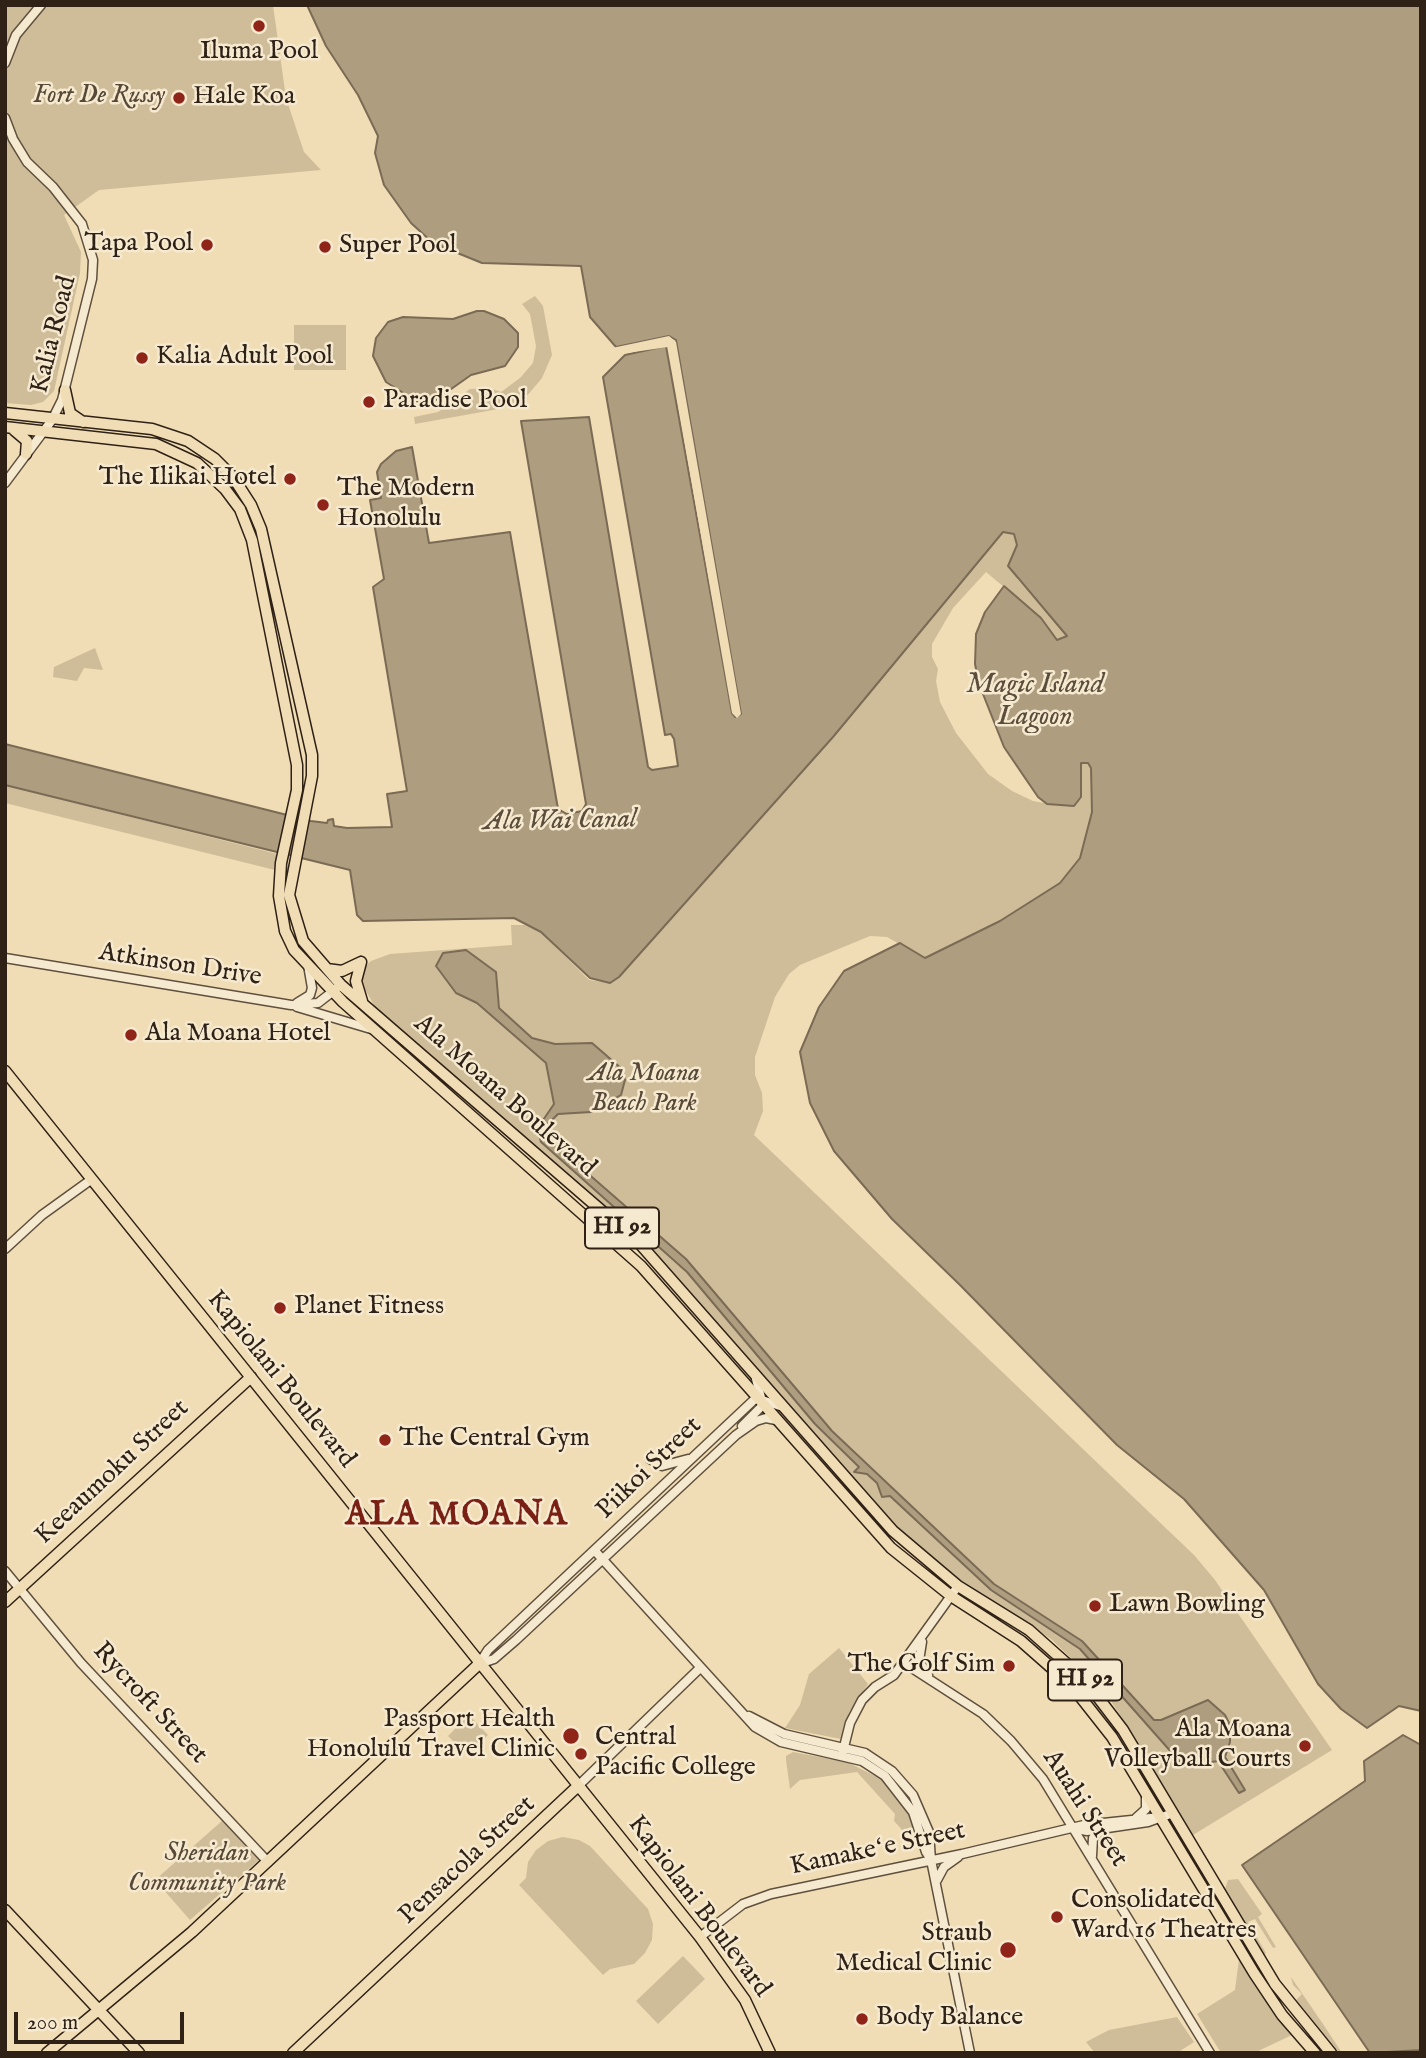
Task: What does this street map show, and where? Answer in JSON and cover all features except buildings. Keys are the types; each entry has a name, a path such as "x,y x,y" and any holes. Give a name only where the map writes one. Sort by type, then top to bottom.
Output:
{"main road":[{"path":"65,390 69,413 87,423"},
{"name":"Ala Moana Boulevard","path":"5,413 152,429 188,441 215,459 233,477 251,505 261,529 312,755 312,776 305,817 293,861 289,895 303,941 341,985 640,1244 893,1531 958,1586 1029,1630 1084,1679 1123,1730 1275,1984 1331,2053"},
{"path":"8,428 27,440 26,454"},
{"name":"Ala Moana Boulevard","path":"8,428 148,443 167,448 206,470 240,509 252,540 297,765 293,815 281,863 279,896 285,931 295,950 332,992 616,1241 660,1285 891,1548 951,1596 1021,1641 1071,1685 1112,1737 1254,1973 1282,2015 1315,2053"},
{"path":"324,968 334,972 342,971 361,962 355,981 363,1004"},
{"name":"Kapiolani Boulevard","path":"5,1071 700,1937 753,2014 770,2053"},
{"name":"Keeaumoku Street","path":"5,1602 251,1377"},
{"name":"Piikoi Street","path":"47,2053 192,1932 479,1664"},
{"name":"Pensacola Street","path":"293,2053 578,1786"},
{"path":"5,1910 139,2053"}],"street":[{"path":"5,63 16,35 41,5"},
{"name":"Kalia Road","path":"5,118 19,151 76,215 90,242 92,279 65,390 51,420 5,483"},
{"name":"Atkinson Drive","path":"5,958 291,1005 313,1005 341,985"},
{"path":"291,1005 310,995 312,988 308,965"},
{"path":"291,1005 315,1015 374,1030"},
{"path":"5,1248 92,1179"},
{"path":"753,1373 760,1400 781,1406"},
{"name":"Piikoi Street","path":"736,1434 760,1400"},
{"name":"Piikoi Street","path":"479,1664 494,1659 509,1646 691,1458 760,1400"},
{"name":"Piikoi Street","path":"598,1556 736,1434 756,1421 766,1418 776,1420"},
{"path":"650,1459 662,1466 691,1458"},
{"path":"598,1556 746,1715 784,1734 880,1761 904,1782 923,1816 970,2053"},
{"name":"Rycroft Street","path":"5,1571 81,1663 268,1862"},
{"path":"843,1750 850,1723 862,1700 875,1687 894,1675 924,1637 958,1586"},
{"path":"924,1637 919,1661 929,1678"},
{"name":"Auahi Street","path":"904,1662 971,1704 1011,1741 1042,1779 1093,1858 1210,2053"},
{"name":"Pensacola Street","path":"578,1786 700,1668"},
{"path":"1136,1818 1146,1809 1145,1792"},
{"path":"1160,1817 1173,1813"},
{"name":"Kamakeʻe Street","path":"1074,1829 1104,1829 1160,1817"},
{"name":"Kamakeʻe Street","path":"700,1937 743,1904 771,1894 1074,1829 1136,1818 1160,1817"},
{"path":"1093,1858 1093,1838 1104,1829"},
{"path":"936,1883 944,1867 962,1854"}],"green space":[{"name":"Fort De Russy","path":"5,5 273,5 286,98 304,152 321,170 99,190 64,215 81,252 80,273 54,391 43,402 31,405 5,403"},
{"path":"535,296 543,306 552,355 542,378 526,397 504,408 415,424 414,417 438,412 470,389 490,388 501,392 520,378 533,363 536,346 530,314 522,304"},
{"path":"294,325 346,325 346,370 294,370"},
{"name":"Ala Moana Beach Park","path":"1003,531 1014,534 1017,545 1017,579 1067,636 1057,640 1041,618 986,572 953,608 932,644 932,657 938,669 936,681 940,702 956,733 988,774 1012,791 1033,801 1061,806 1081,797 1081,763 1088,763 1091,768 1092,812 1080,859 1060,883 1000,921 924,958 887,937 870,936 800,965 789,974 775,997 755,1057 755,1075 762,1093 763,1111 754,1135 1194,1555 1215,1580 1332,1750 1193,1835 1105,1691 1051,1639 962,1581 910,1540 801,1423 647,1244 377,1010 360,981 363,968 371,961 390,954 512,945 511,925 525,925 541,932 589,980 610,983 619,977 833,737"},
{"path":"95,648 103,670 84,668 77,681 53,677 54,667"},
{"path":"5,785 277,854 275,870 5,803"},
{"path":"839,1648 868,1684 849,1712 841,1739 785,1728 800,1705 809,1674"},
{"path":"469,1715 488,1735 468,1756 448,1736"},
{"path":"793,1752 847,1762 881,1779 908,1811 914,1828 903,1831 894,1821 895,1814 857,1772 800,1780 790,1789 786,1756"},
{"name":"Sheridan Community Park","path":"223,1820 259,1860 190,1920 155,1880"},
{"path":"563,1837 579,1840 590,1846 648,1909 653,1924 652,1940 645,1953 634,1964 610,1969 603,1975 519,1885 526,1878 528,1862 536,1850 548,1841"},
{"path":"1238,1879 1262,1914 1258,1917 1276,1947 1273,1948 1255,1919 1248,1922 1266,1953 1264,1955 1225,1889 1228,1880"},
{"path":"683,1956 705,1979 658,2024 636,2001"},
{"path":"1239,1959 1292,2035 1254,2053 1221,2053 1197,2014 1235,1990"},
{"path":"1291,1977 1342,2053 1336,2053 1295,2001 1302,1994 1293,1985"},
{"path":"1177,2017 1194,2042 1177,2053 1095,2053 1086,2042 1109,2030"}],"water":[{"path":"307,5 1421,5 1421,1711 1399,1706 1367,1728 1341,1709 1318,1684 1264,1590 1184,1499 1117,1445 892,1219 834,1151 810,1103 800,1052 819,1007 844,971 900,943 925,958 1000,921 1060,883 1080,858 1092,812 1091,768 1088,763 1081,763 1081,797 1074,806 1047,804 1038,797 1004,747 979,684 975,664 976,634 985,612 1004,586 1041,618 1057,640 1067,636 1008,566 1017,545 1014,534 1003,532 833,737 619,977 610,983 590,978 541,932 514,918 363,921 357,915 350,870 5,785 5,744 311,821 327,823 333,819 334,826 392,827 387,794 407,791 373,587 384,579 370,500 381,498 377,472 381,464 396,451 412,447 429,543 510,532 558,809 567,814 582,811 586,804 521,421 589,417 648,767 652,770 678,766 674,739 671,734 665,735 603,377 625,355 666,346 732,713 735,717 741,714 676,340 669,336 616,347 590,317 581,266 482,263 433,243 411,223 384,185 375,153 378,136 358,95 326,46"},
{"path":"477,311 504,319 518,333 518,347 505,366 471,375 430,404 416,401 386,382 373,356 376,338 388,322 403,317 453,319"},
{"path":"466,950 496,972 499,1008 532,1038 555,1044 592,1043 622,1069 625,1080 621,1095 591,1112 558,1114 544,1128 546,1137 686,1259 832,1431 994,1584 1082,1641 1154,1720 1161,1720 1208,1700 1225,1715 1230,1725 1230,1742 1225,1757 1245,1790 1239,1793 1218,1761 1193,1765 1180,1762 1080,1649 991,1590 890,1496 882,1497 877,1483 867,1474 854,1472 859,1467 815,1424 687,1272 541,1142 537,1129 554,1104 546,1063 477,1003 456,993 436,966 443,953"},
{"path":"1403,1735 1421,1745 1421,2050 1370,2053 1242,1865 1365,1781 1364,1761"}],"pier":[{"path":"669,336 676,342 741,714 737,718 732,713 668,347 620,354 632,348 665,342 671,346 737,714 673,343 669,340 616,350 612,348"}],"place":[{"name":"Iluma Pool","path":"259,26"},
{"name":"Hale Koa","path":"179,98"},
{"name":"Tapa Pool","path":"207,245"},
{"name":"Super Pool","path":"325,247"},
{"name":"Kalia Adult Pool","path":"142,358"},
{"name":"Paradise Pool","path":"369,402"},
{"name":"The Ilikai Hotel","path":"290,479"},
{"name":"The Modern Honolulu","path":"323,505"},
{"name":"Ala Moana Hotel","path":"131,1035"},
{"name":"Planet Fitness","path":"280,1308"},
{"name":"The Central Gym","path":"385,1440"},
{"name":"Lawn Bowling","path":"1095,1606"},
{"name":"The Golf Sim","path":"1009,1666"},
{"name":"Passport Health Honolulu Travel Clinic","path":"571,1736"},
{"name":"Ala Moana Volleyball Courts","path":"1305,1746"},
{"name":"Central Pacific College","path":"581,1754"},
{"name":"Consolidated Ward 16 Theatres","path":"1057,1917"},
{"name":"Straub Medical Clinic","path":"1008,1950"},
{"name":"Body Balance","path":"862,2019"}],"district":[{"name":"ALA MOANA","path":"457,1517"}],"water label":[{"name":"Magic Island Lagoon","path":"1035,702"},
{"name":"Ala Wai Canal","path":"560,822"}]}
